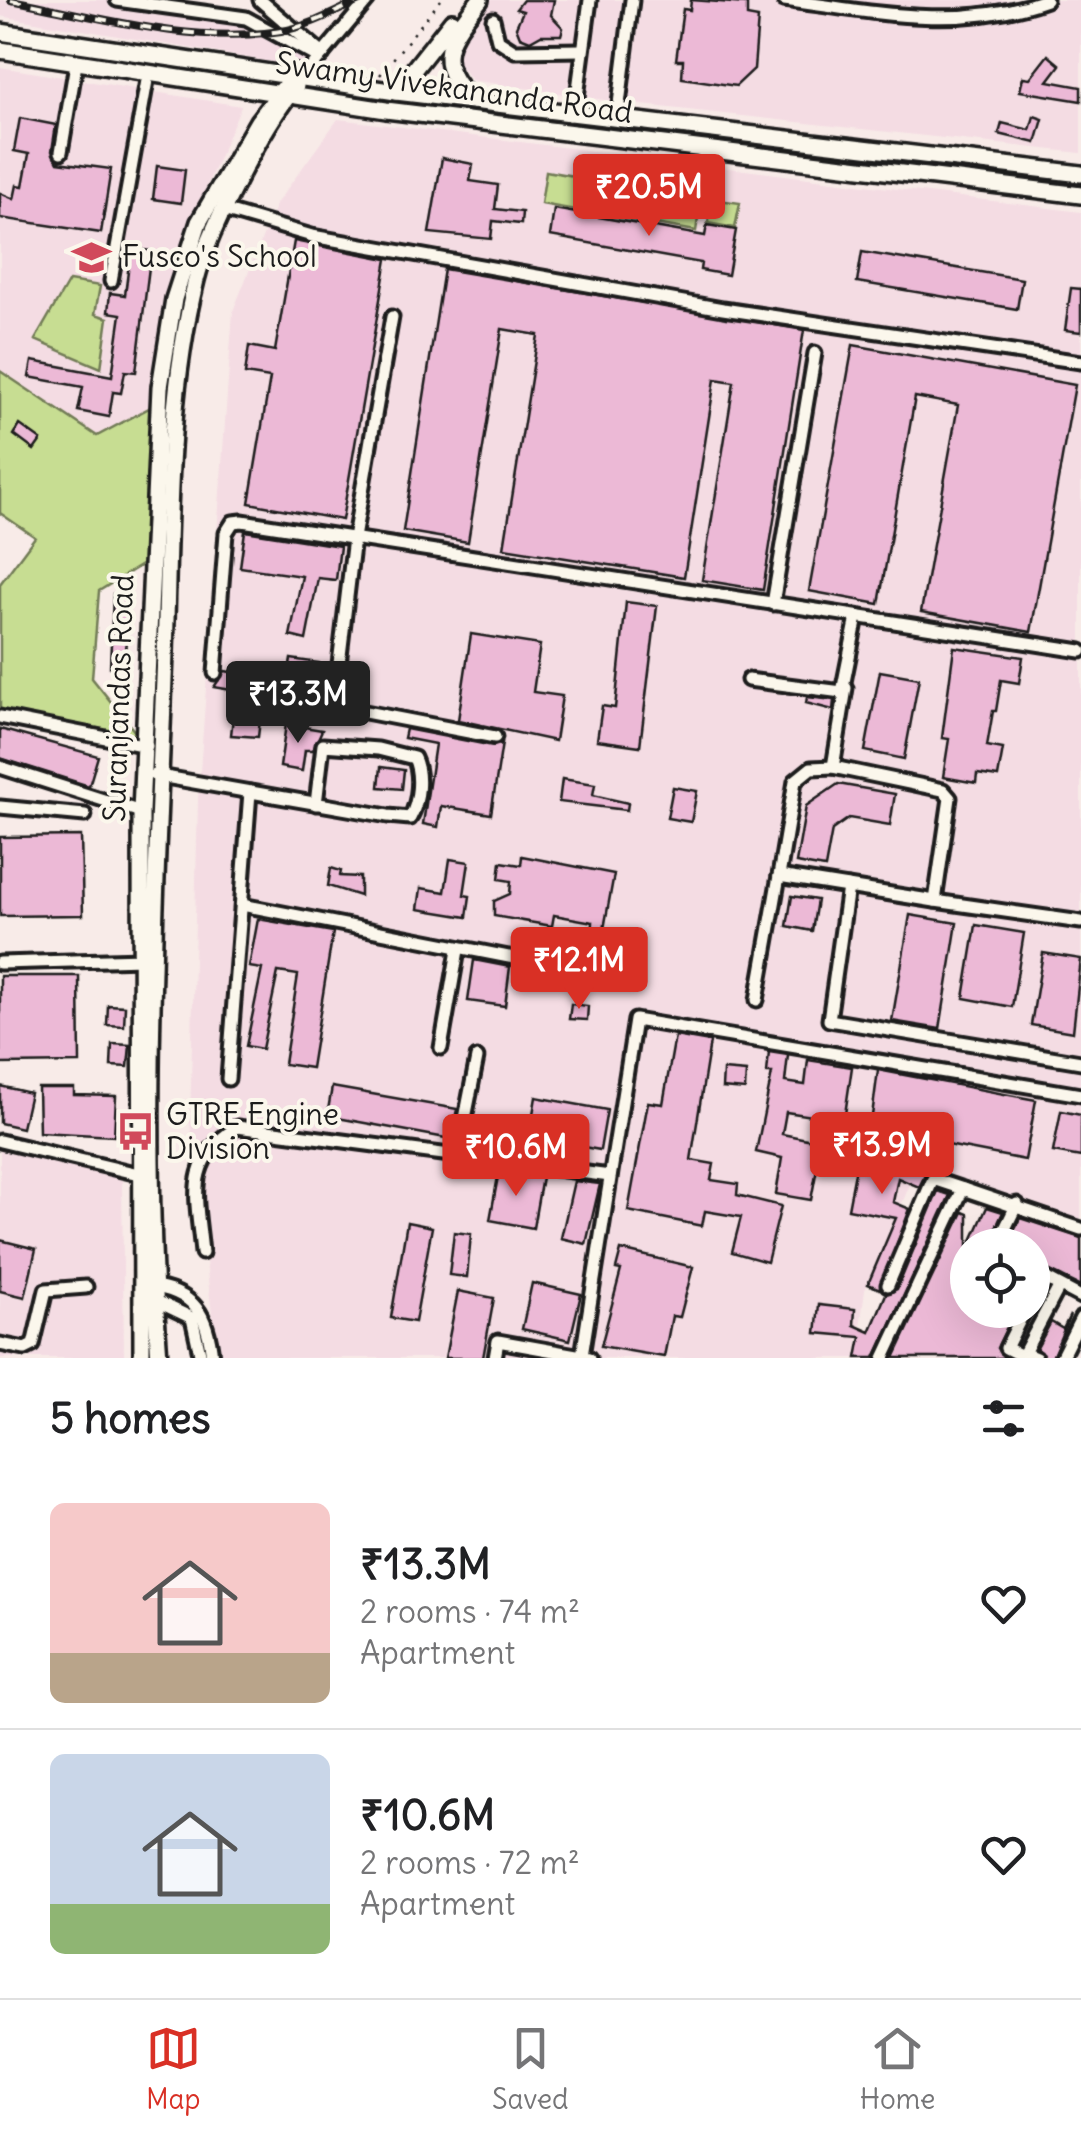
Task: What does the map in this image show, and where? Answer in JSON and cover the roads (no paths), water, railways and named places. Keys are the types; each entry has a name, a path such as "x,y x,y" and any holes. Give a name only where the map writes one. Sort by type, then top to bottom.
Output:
{"main road":[{"path":"396,92 470,0"},
{"path":"474,102 452,78 447,62 451,34 480,0"},
{"name":"Swamy Vivekananda Road","path":"0,32 149,57 300,74 396,92 569,115 1081,174"},
{"name":"Swamy Vivekananda Road","path":"0,50 405,113 1081,195"},
{"name":"Suranjandas Road","path":"142,1358 147,1291 142,812 152,775 147,746 160,387 174,299 200,222 300,74"},
{"name":"Suranjandas Road","path":"146,1176 152,775 176,386 197,278 223,210 285,92"},
{"name":"Suranjandas Road","path":"147,1291 159,1358"}],"street":[{"path":"117,0 246,18 321,56"},
{"path":"260,0 321,56"},
{"path":"300,74 321,56 368,0"},
{"path":"569,115 577,97 590,0"},
{"path":"617,120 632,0"},
{"path":"784,0 936,19 977,17 1046,0"},
{"path":"493,19 498,40 515,51 582,50"},
{"path":"62,152 76,64"},
{"path":"110,281 148,74"},
{"path":"223,210 312,236 723,309 1081,362"},
{"path":"334,706 354,538 392,317"},
{"path":"773,604 815,353"},
{"path":"215,673 229,526 242,521 1081,651"},
{"path":"833,768 856,617"},
{"path":"748,680 835,693 846,688"},
{"path":"264,694 495,737"},
{"path":"0,717 147,746"},
{"path":"152,775 316,804 410,818 416,808 418,768 414,758 378,749 323,745 316,804"},
{"path":"0,767 142,812"},
{"path":"757,1000 795,781 811,768 833,768 943,790 950,798 935,901"},
{"path":"228,1078 250,792"},
{"path":"0,807 86,816"},
{"path":"779,876 1081,922"},
{"path":"848,887 829,1020 1081,1062"},
{"path":"242,905 544,964"},
{"path":"441,1048 458,950"},
{"path":"0,963 143,959"},
{"path":"494,1358 498,1341 585,1357 635,1020 1081,1094"},
{"path":"458,1154 477,1058"},
{"path":"202,1252 196,1172 208,1152 237,1128 610,1176"},
{"path":"0,1142 146,1176"},
{"path":"888,1285 933,1179 1017,1204 1081,1229"},
{"path":"884,1358 963,1189"},
{"path":"1005,1228 1017,1204"},
{"path":"1050,1282 1081,1298"},
{"path":"0,1344 33,1346 46,1290 86,1286"},
{"path":"1036,1358 1024,1353 1059,1287"},
{"path":"147,1291 192,1318 200,1358"},
{"path":"147,1291 201,1310 208,1322 212,1358"},
{"path":"1061,1358 1081,1318"},
{"path":"1016,1328 1006,1348 1020,1355"}],"railway":[{"path":"11,0 145,27 214,34 291,29 361,0"}],"place":[{"name":"Fusco's School","path":"92,257"},
{"name":"GTRE Engine Division","path":"136,1132"}]}
